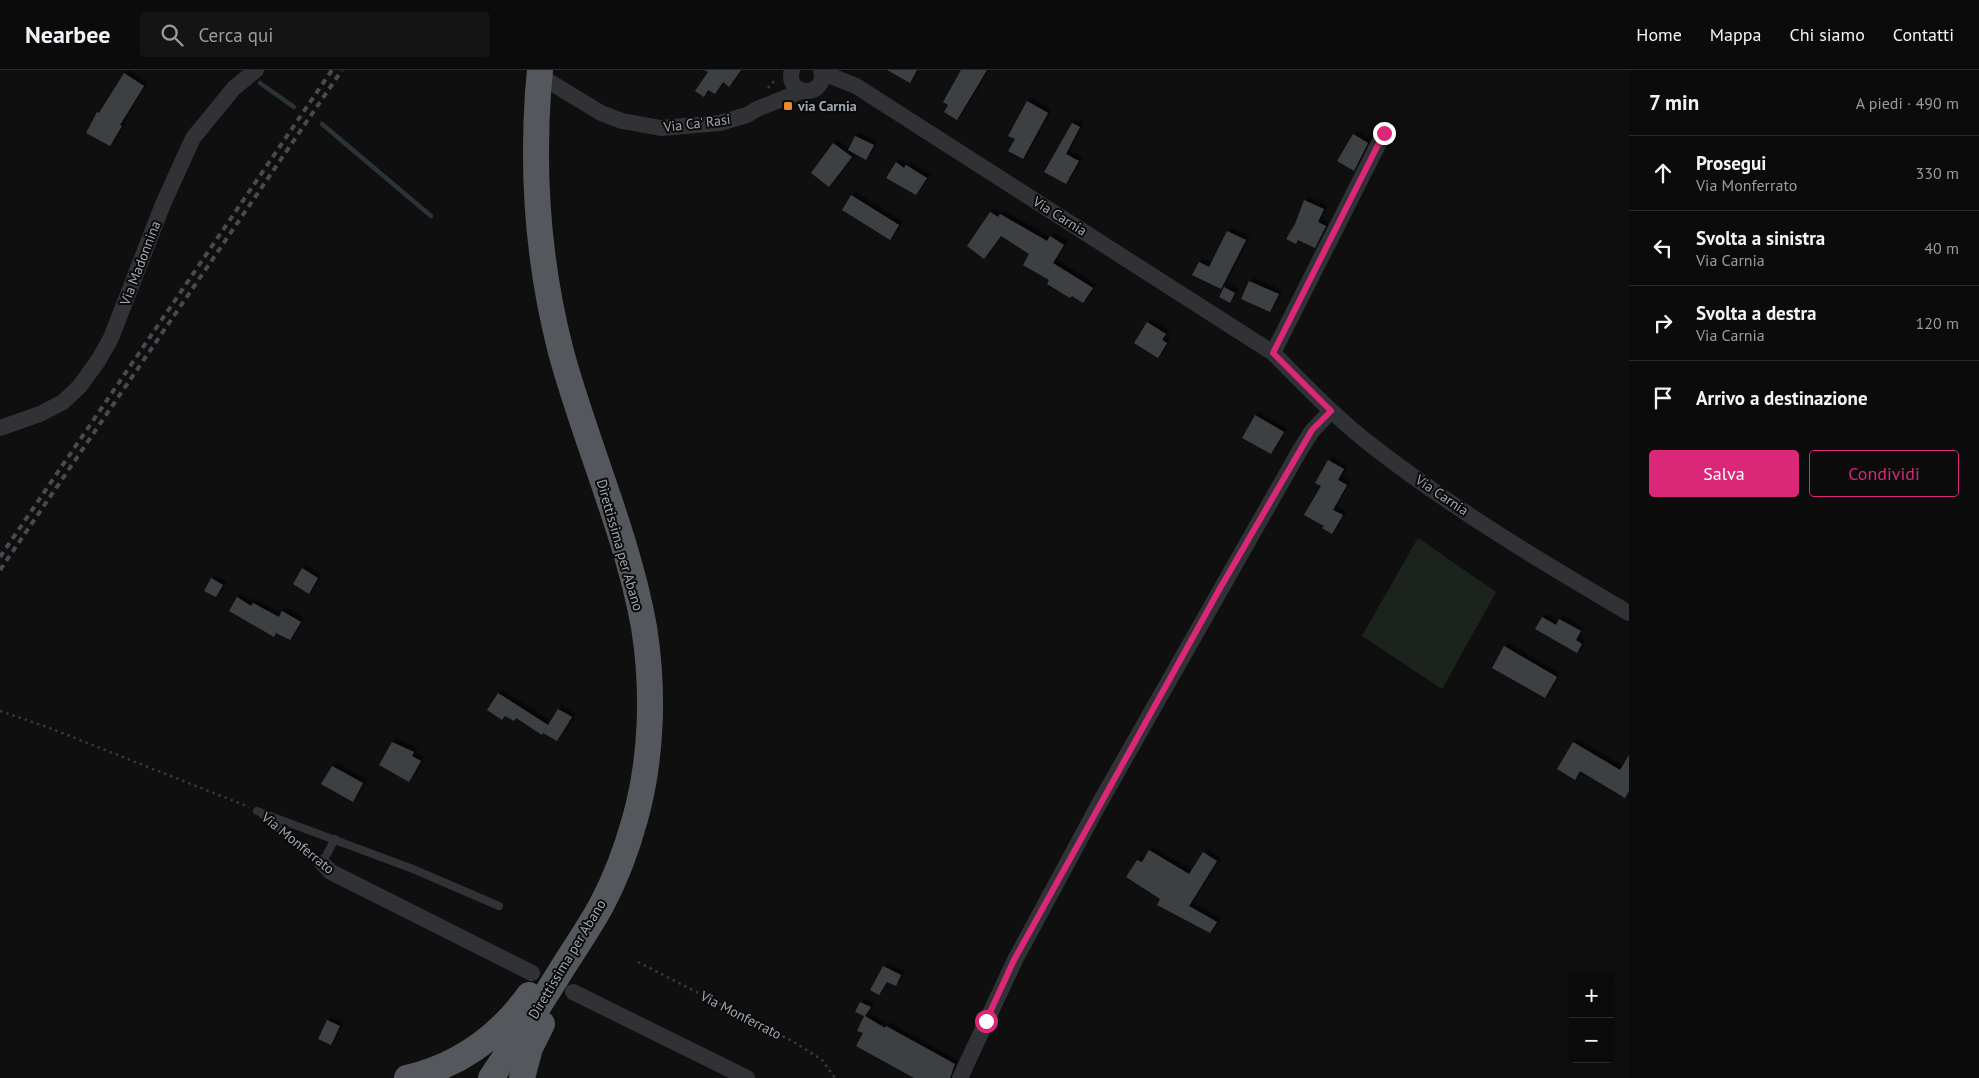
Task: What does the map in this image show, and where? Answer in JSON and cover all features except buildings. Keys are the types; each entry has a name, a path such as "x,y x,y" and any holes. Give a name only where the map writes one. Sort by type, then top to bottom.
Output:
{"highway":[{"name":"Direttissima per Abano","path":"491,1078 524,1029 601,905 627,843 640,797 649,731 648,663 644,628 630,568 581,420 552,311 538,221 535,128 536,78"},
{"path":"407,1078 425,1074 450,1064 475,1050 502,1028 519,1009 558,953 601,905"},
{"path":"522,1078 530,1048 579,959 601,905"}],"street":[{"name":"Via Madonnina","path":"0,428 40,414 63,402 80,387 111,338 163,204 193,138 234,88 256,70"},
{"name":"Via Carnia","path":"808,79 831,76 856,86 1273,353 1331,411 1375,448 1437,493 1556,570 1629,613"},
{"name":"Via Ca' Rasi","path":"536,78 601,113 631,123 661,128 720,123 747,115 783,99 808,79"},
{"path":"1273,353 1384,133"},
{"path":"960,1078 1004,980 1099,804 1300,450 1312,430 1331,411"},
{"name":"Via Monferrato","path":"322,863 331,872 532,973"},
{"path":"572,992 748,1078"}],"lane":[{"name":"Via Monferrato","path":"257,810 499,906"},
{"name":"Via Monferrato","path":"257,810 322,863"},
{"path":"322,863 334,839"}],"path":[{"name":"Via Monferrato","path":"0,711 47,727 257,810"},
{"name":"Via Monferrato","path":"638,962 794,1042 822,1060 834,1078"}],"shaded area":[{"path":"1418,538 1496,592 1442,689 1362,636"}],"waterway":[{"path":"260,83 294,107"},
{"path":"322,124 431,216"}],"railway":[{"path":"0,557 332,70"},
{"path":"0,570 342,70"}],"place":[{"name":"via Carnia","path":"788,106"}],"route":[{"path":"986,1021 1014,960 1219,590 1312,430 1331,411 1273,353 1384,133"}]}
